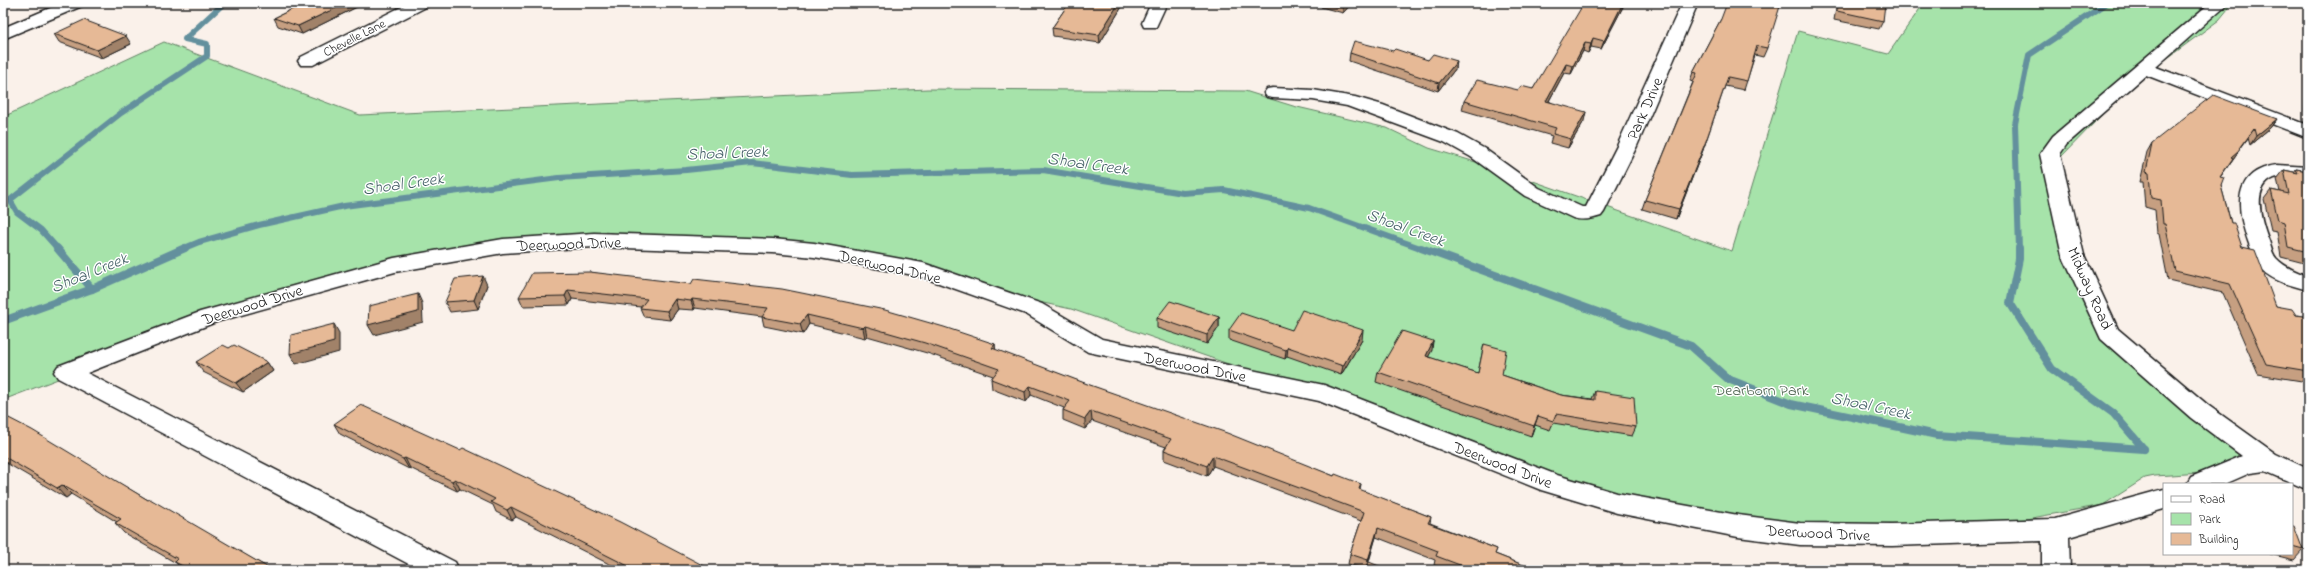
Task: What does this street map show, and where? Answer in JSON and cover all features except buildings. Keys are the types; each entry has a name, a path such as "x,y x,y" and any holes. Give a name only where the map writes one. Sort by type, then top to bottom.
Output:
{"street":[{"path":"3,34 76,3"},
{"name":"Chevelle Lane","path":"307,61 422,3"},
{"path":"1150,23 1159,3"},
{"name":"Park Drive","path":"1273,93 1313,94 1349,101 1376,110 1451,138 1478,153 1532,192 1580,214 1594,212 1627,146 1690,3"},
{"name":"Midway Road","path":"2220,3 2060,140 2050,154 2073,255 2109,333 2200,412 2267,461 2308,480"},
{"path":"2143,68 2308,132"},
{"path":"2308,173 2269,172 2260,178 2253,186 2249,198 2249,211 2266,260 2280,272 2308,283"},
{"name":"Deerwood Drive","path":"445,570 66,372 208,317 394,264 503,246 594,240 773,246 814,250 923,270 1034,309 1096,346 1324,394 1550,483 1617,503 1738,526 1800,534 1892,535 2055,530 2163,499"},
{"path":"2202,483 2246,464 2267,461"},
{"path":"2055,530 2056,570"}],"green space":[{"name":"Dearborn Park","path":"1924,3 2233,3 2219,20 2131,85 2058,160 2062,242 2115,340 2263,469 2155,476 2145,478 2103,505 1889,544 1627,512 1360,410 1071,309 778,245 513,243 275,296 3,400 3,117 164,42 360,115 928,89 1245,91 1293,106 1387,128 1429,148 1499,169 1732,251 1798,31 1888,54"}],"waterway":[{"path":"58,249 41,230 17,212 10,200 121,113 207,56 207,44 185,39 224,3"},
{"path":"2019,249 2015,124 2029,55 2107,3"},
{"name":"Shoal Creek","path":"182,249 199,242 259,225 344,206 559,178 686,170 752,163 852,175 1043,170 1183,193 1224,190 1309,208 1423,249"},
{"path":"57,248 92,289"},
{"name":"Shoal Creek","path":"92,289 185,248"},
{"name":"Shoal Creek","path":"1421,248 1691,346 1728,379 1791,404 1937,435 2144,449 2113,413 2052,369 2010,303 2019,259 2019,249"},
{"name":"Shoal Creek","path":"3,321 92,289"}]}
